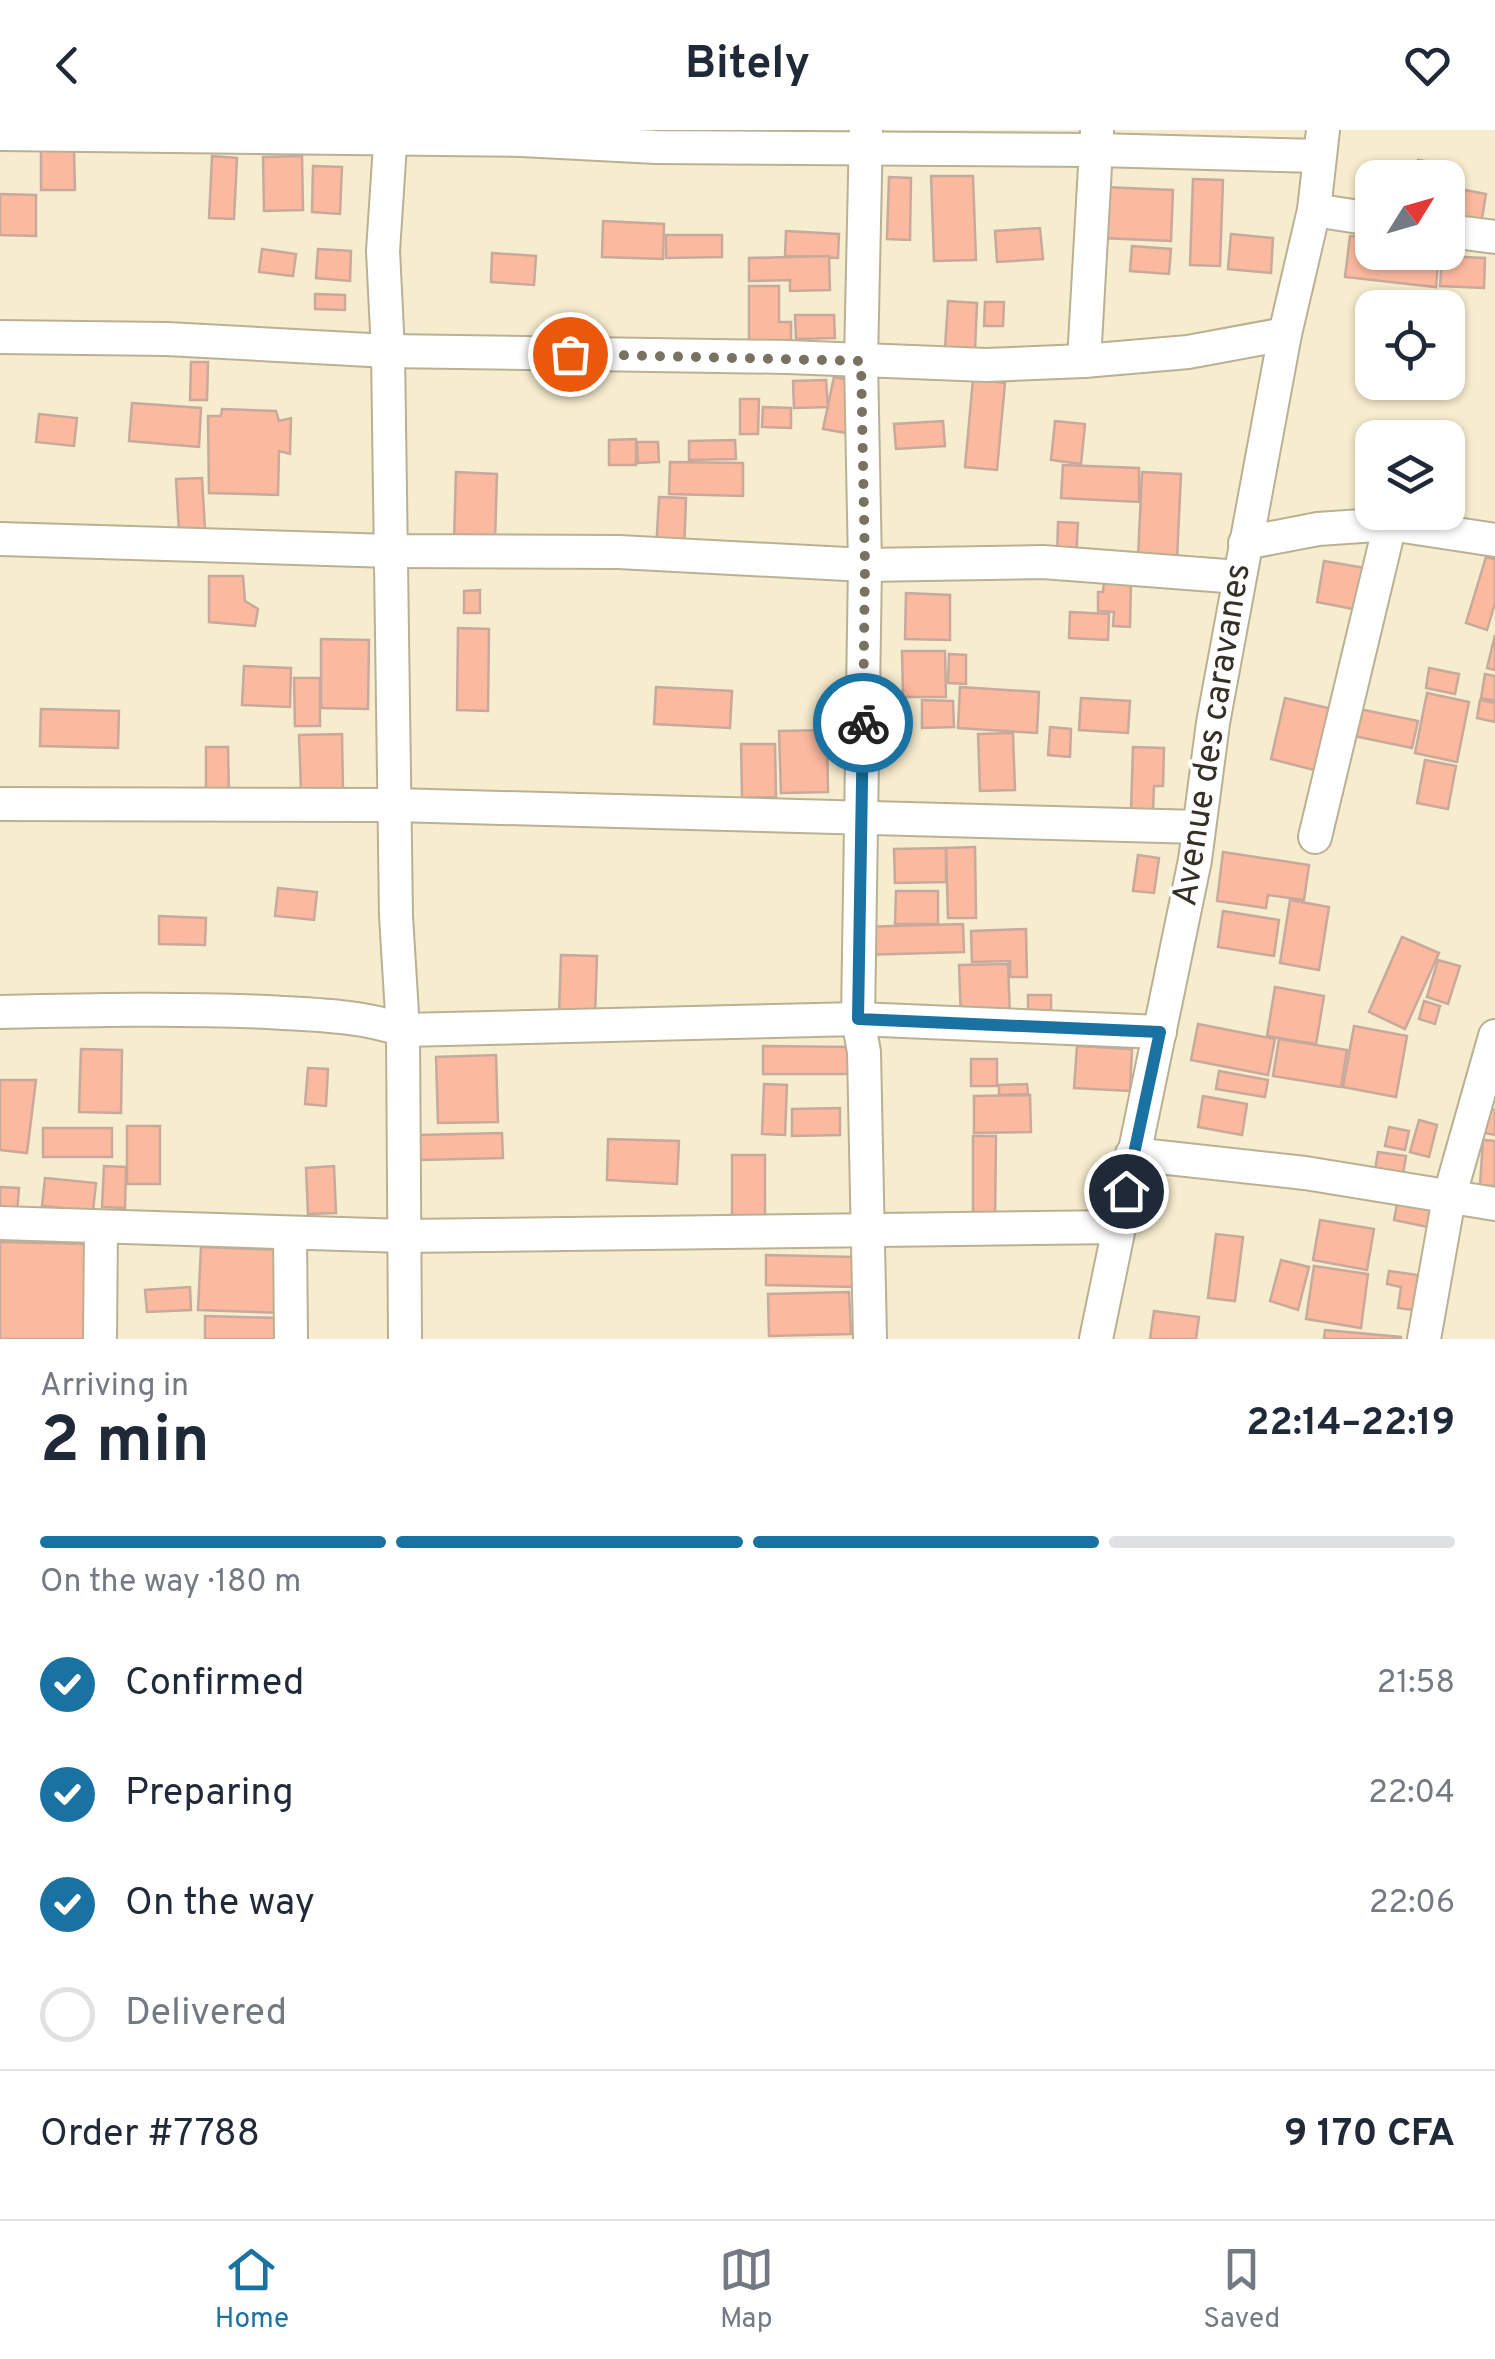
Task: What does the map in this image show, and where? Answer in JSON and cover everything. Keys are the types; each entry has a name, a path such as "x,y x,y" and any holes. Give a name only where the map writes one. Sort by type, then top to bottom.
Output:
{"street":[{"path":"0,134 390,135 656,147 866,139 1321,143"},
{"path":"390,135 383,251 388,351 396,916 403,1030 405,1339"},
{"path":"866,139 858,1019 864,1052 870,1339"},
{"path":"1084,361 1097,140"},
{"name":"Avenue des caravanes","path":"1096,1339 1195,860 1212,723 1285,334 1314,210 1321,143"},
{"path":"1314,210 1355,216"},
{"path":"1465,233 1495,237"},
{"path":"0,337 986,365 1188,352 1285,334"},
{"path":"1245,543 1355,526"},
{"path":"1315,837 1389,530"},
{"path":"1429,530 1495,540"},
{"path":"0,540 391,551 619,552 865,565 1043,562 1240,577"},
{"path":"0,804 394,806 1199,827"},
{"path":"0,1012 194,1008 346,1016 403,1030 858,1019 1160,1032"},
{"path":"1424,1339 1449,1198 1495,1036"},
{"path":"1132,1154 1305,1173 1495,1204"},
{"path":"0,1224 405,1236 1119,1227"},
{"path":"100,1339 102,1227"},
{"path":"290,1234 291,1339"}],"building":[{"path":"41,150 74,151 75,190 41,190"},
{"path":"212,156 237,158 234,219 209,218"},
{"path":"302,156 303,210 264,211 263,157"},
{"path":"313,166 342,167 340,214 312,212"},
{"path":"931,176 973,176 976,260 934,261"},
{"path":"889,177 911,178 910,240 887,239"},
{"path":"1193,179 1223,180 1220,266 1190,265"},
{"path":"1103,187 1173,190 1171,241 1101,238"},
{"path":"1465,190 1486,194 1481,224 1465,222"},
{"path":"0,194 36,195 36,236 0,235"},
{"path":"603,221 664,224 663,259 602,257"},
{"path":"1040,228 1043,259 997,262 995,231"},
{"path":"786,231 839,234 838,258 785,256"},
{"path":"1231,234 1273,238 1271,273 1228,269"},
{"path":"666,235 722,235 722,257 666,258"},
{"path":"1350,236 1355,236 1355,270 1438,270 1436,287 1345,277"},
{"path":"1132,246 1171,249 1169,274 1130,271"},
{"path":"262,249 296,254 293,276 259,272"},
{"path":"318,249 351,251 350,281 316,278"},
{"path":"492,253 536,256 534,285 491,282"},
{"path":"829,256 830,290 790,291 790,280 749,281 749,258"},
{"path":"1465,257 1485,258 1484,288 1440,286 1441,270 1465,270"},
{"path":"749,286 779,286 779,322 791,322 791,344 749,344"},
{"path":"315,294 345,295 345,310 315,309"},
{"path":"948,301 977,303 975,350 945,348"},
{"path":"985,302 1004,302 1003,326 984,326"},
{"path":"795,315 834,315 835,338 796,339"},
{"path":"191,362 208,362 207,400 190,400"},
{"path":"834,377 856,381 846,433 823,429"},
{"path":"973,379 1005,383 997,470 965,467"},
{"path":"826,380 828,407 794,408 793,381"},
{"path":"740,399 759,399 758,434 740,434"},
{"path":"132,403 201,408 199,447 129,441"},
{"path":"763,407 791,408 791,428 762,427"},
{"path":"222,409 276,411 279,421 291,418 290,454 279,451 278,495 209,493 208,416 221,416"},
{"path":"39,414 77,418 74,446 36,442"},
{"path":"943,421 945,446 896,449 894,424"},
{"path":"1055,421 1085,424 1081,464 1051,460"},
{"path":"636,439 636,465 609,465 609,440"},
{"path":"735,440 736,459 689,460 689,441"},
{"path":"637,442 658,442 659,462 638,463"},
{"path":"670,462 743,463 743,496 669,494"},
{"path":"1063,465 1139,468 1139,502 1061,498"},
{"path":"456,472 497,474 495,541 454,540"},
{"path":"1142,472 1181,474 1177,559 1138,558"},
{"path":"202,478 205,530 179,532 176,479"},
{"path":"659,497 686,498 684,554 656,553"},
{"path":"1058,522 1078,523 1076,560 1057,559"},
{"path":"1486,557 1495,559 1495,603 1487,630 1466,623"},
{"path":"1324,561 1371,569 1363,611 1317,602"},
{"path":"209,576 243,576 245,601 258,609 255,626 209,622"},
{"path":"1104,582 1131,582 1130,627 1113,626 1114,612 1098,611 1098,592 1103,592"},
{"path":"480,590 480,613 464,613 464,591"},
{"path":"906,593 950,595 950,640 905,639"},
{"path":"1070,612 1109,614 1108,640 1069,638"},
{"path":"458,628 489,629 488,711 457,710"},
{"path":"1495,635 1495,670 1487,668"},
{"path":"321,639 369,640 368,709 321,708"},
{"path":"902,651 945,651 946,697 903,697"},
{"path":"949,654 966,655 966,684 948,683"},
{"path":"244,666 291,668 290,707 242,705"},
{"path":"1429,668 1459,674 1455,694 1426,688"},
{"path":"1485,674 1495,676 1495,701 1481,698"},
{"path":"294,678 320,678 320,726 295,726"},
{"path":"656,687 732,691 730,728 654,724"},
{"path":"960,687 1039,692 1037,733 958,728"},
{"path":"1427,693 1469,702 1457,762 1415,753"},
{"path":"1081,698 1130,701 1128,733 1079,730"},
{"path":"1285,698 1332,709 1318,771 1271,759"},
{"path":"922,700 953,701 954,727 922,728"},
{"path":"1480,700 1495,703 1495,722 1477,718"},
{"path":"41,709 119,711 118,748 40,746"},
{"path":"1359,709 1418,721 1412,748 1354,736"},
{"path":"1050,727 1071,729 1070,757 1048,755"},
{"path":"827,730 828,792 781,793 779,731"},
{"path":"1013,733 1015,790 980,791 978,734"},
{"path":"342,734 343,791 301,791 299,735"},
{"path":"741,744 775,744 776,797 742,798"},
{"path":"206,747 228,747 229,793 206,793"},
{"path":"1133,747 1164,748 1163,786 1154,786 1153,811 1131,811"},
{"path":"1425,760 1456,766 1448,809 1417,803"},
{"path":"975,847 976,918 948,918 946,848"},
{"path":"946,848 946,882 895,883 894,849"},
{"path":"1223,852 1309,865 1304,900 1268,895 1266,908 1217,901"},
{"path":"1138,855 1159,858 1154,893 1133,891"},
{"path":"278,888 317,892 314,920 275,916"},
{"path":"896,891 938,891 938,924 895,924"},
{"path":"1290,900 1329,907 1319,970 1280,963"},
{"path":"1223,911 1279,920 1274,956 1218,947"},
{"path":"159,916 206,918 205,945 159,944"},
{"path":"963,924 964,952 862,955 861,927"},
{"path":"1026,929 1027,977 1010,977 1010,961 972,962 971,931"},
{"path":"1402,937 1439,953 1405,1029 1369,1012"},
{"path":"561,955 597,956 595,1017 559,1016"},
{"path":"1438,960 1460,966 1448,1004 1427,997"},
{"path":"1008,964 1010,1017 961,1019 959,965"},
{"path":"1275,987 1324,996 1316,1044 1267,1036"},
{"path":"1028,995 1051,995 1051,1024 1028,1024"},
{"path":"1424,1001 1440,1006 1435,1024 1419,1019"},
{"path":"1198,1024 1275,1039 1268,1075 1191,1060"},
{"path":"1354,1026 1407,1036 1396,1097 1343,1087"},
{"path":"1279,1039 1347,1050 1341,1087 1273,1076"},
{"path":"763,1046 850,1047 850,1074 763,1074"},
{"path":"1077,1046 1132,1049 1130,1091 1074,1088"},
{"path":"81,1049 122,1050 121,1113 79,1112"},
{"path":"496,1055 498,1122 438,1123 436,1057"},
{"path":"971,1059 997,1059 997,1086 971,1086"},
{"path":"308,1068 328,1069 326,1106 305,1104"},
{"path":"1219,1071 1268,1080 1265,1097 1216,1089"},
{"path":"0,1080 36,1080 27,1153 0,1150"},
{"path":"764,1084 787,1085 785,1135 762,1134"},
{"path":"1027,1084 1028,1094 999,1095 999,1085"},
{"path":"1030,1095 1031,1132 974,1133 974,1096"},
{"path":"1203,1096 1247,1104 1242,1135 1198,1127"},
{"path":"1480,1107 1495,1110 1495,1135 1475,1131"},
{"path":"840,1108 840,1135 792,1136 792,1109"},
{"path":"1419,1120 1437,1125 1429,1157 1410,1152"},
{"path":"127,1126 160,1126 160,1184 127,1184"},
{"path":"1389,1127 1409,1131 1405,1150 1385,1146"},
{"path":"43,1128 112,1128 112,1157 43,1157"},
{"path":"502,1133 503,1158 420,1160 419,1135"},
{"path":"973,1136 996,1136 995,1222 973,1221"},
{"path":"608,1139 679,1141 677,1184 607,1180"},
{"path":"1483,1140 1495,1141 1495,1186 1480,1185"},
{"path":"1378,1152 1406,1156 1403,1174 1375,1170"},
{"path":"732,1155 765,1155 765,1220 732,1220"},
{"path":"104,1166 126,1167 125,1208 102,1207"},
{"path":"334,1166 336,1213 308,1214 306,1168"},
{"path":"45,1178 96,1183 93,1211 42,1206"},
{"path":"0,1187 19,1188 17,1214 0,1212"},
{"path":"1398,1199 1432,1206 1428,1227 1394,1220"},
{"path":"1320,1220 1374,1229 1367,1270 1313,1260"},
{"path":"1216,1234 1243,1237 1235,1301 1208,1298"},
{"path":"0,1242 90,1244 88,1339 0,1339"},
{"path":"201,1247 284,1250 283,1313 198,1310"},
{"path":"766,1255 855,1257 855,1287 766,1285"},
{"path":"1281,1260 1309,1267 1298,1310 1270,1301"},
{"path":"1314,1266 1368,1274 1361,1328 1306,1319"},
{"path":"1389,1271 1418,1275 1413,1310 1398,1308 1401,1287 1387,1284"},
{"path":"190,1287 191,1310 147,1312 145,1290"},
{"path":"849,1292 851,1334 769,1336 768,1294"},
{"path":"1154,1311 1199,1317 1196,1339 1150,1339"},
{"path":"205,1316 279,1318 279,1339 205,1339"},
{"path":"1325,1330 1401,1337 1401,1339 1324,1339"}],"way so far":[{"path":"570,354 861,361 863,723"}],"route":[{"path":"863,723 858,1019 1160,1032 1126,1191"}]}
